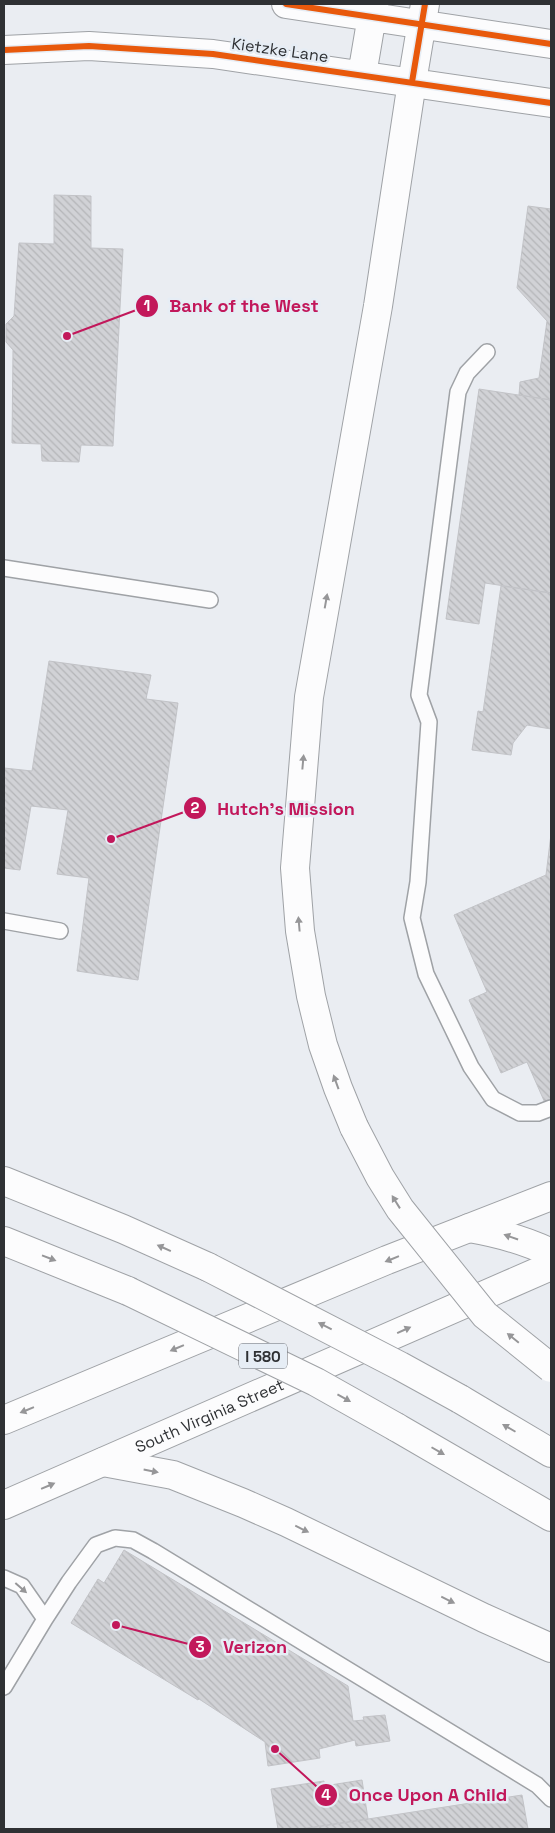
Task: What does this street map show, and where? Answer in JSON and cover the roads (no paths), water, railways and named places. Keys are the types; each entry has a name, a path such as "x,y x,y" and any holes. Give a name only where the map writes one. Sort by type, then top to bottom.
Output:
{"main road":[{"path":"286,4 423,14 551,44"},
{"path":"362,75 372,10"},
{"path":"423,14 378,306 309,697 295,868 300,931 311,996 323,1045 354,1127 380,1177 400,1209 485,1315 551,1368"},
{"name":"Kietzke Lane","path":"4,50 89,46 213,54 551,103"},
{"path":"4,1181 123,1229 208,1268 384,1357 551,1453"},
{"path":"4,1420 551,1196"},
{"path":"469,1228 504,1234 534,1244 551,1253"},
{"name":"I 580","path":"4,1241 128,1291 316,1382 551,1517"},
{"name":"South Virginia Street","path":"4,1505 551,1266"},
{"path":"103,1462 173,1475 243,1503 551,1648"}],"lane":[{"path":"487,352 467,373 458,392 424,648 419,695 429,722 418,882 412,918 426,974 471,1067 493,1099 520,1113 538,1113 551,1108"},
{"path":"4,568 210,600"},
{"path":"4,921 60,931"},
{"path":"4,1687 69,1582 96,1546 115,1538 133,1540 537,1785 551,1799"},
{"path":"4,1578 22,1586 45,1619"}],"place":[{"name":"Bank of the West","path":"67,336"},
{"name":"Hutch's Mission","path":"111,839"},
{"name":"Verizon","path":"116,1625"},
{"name":"Once Upon A Child","path":"275,1749"}]}
